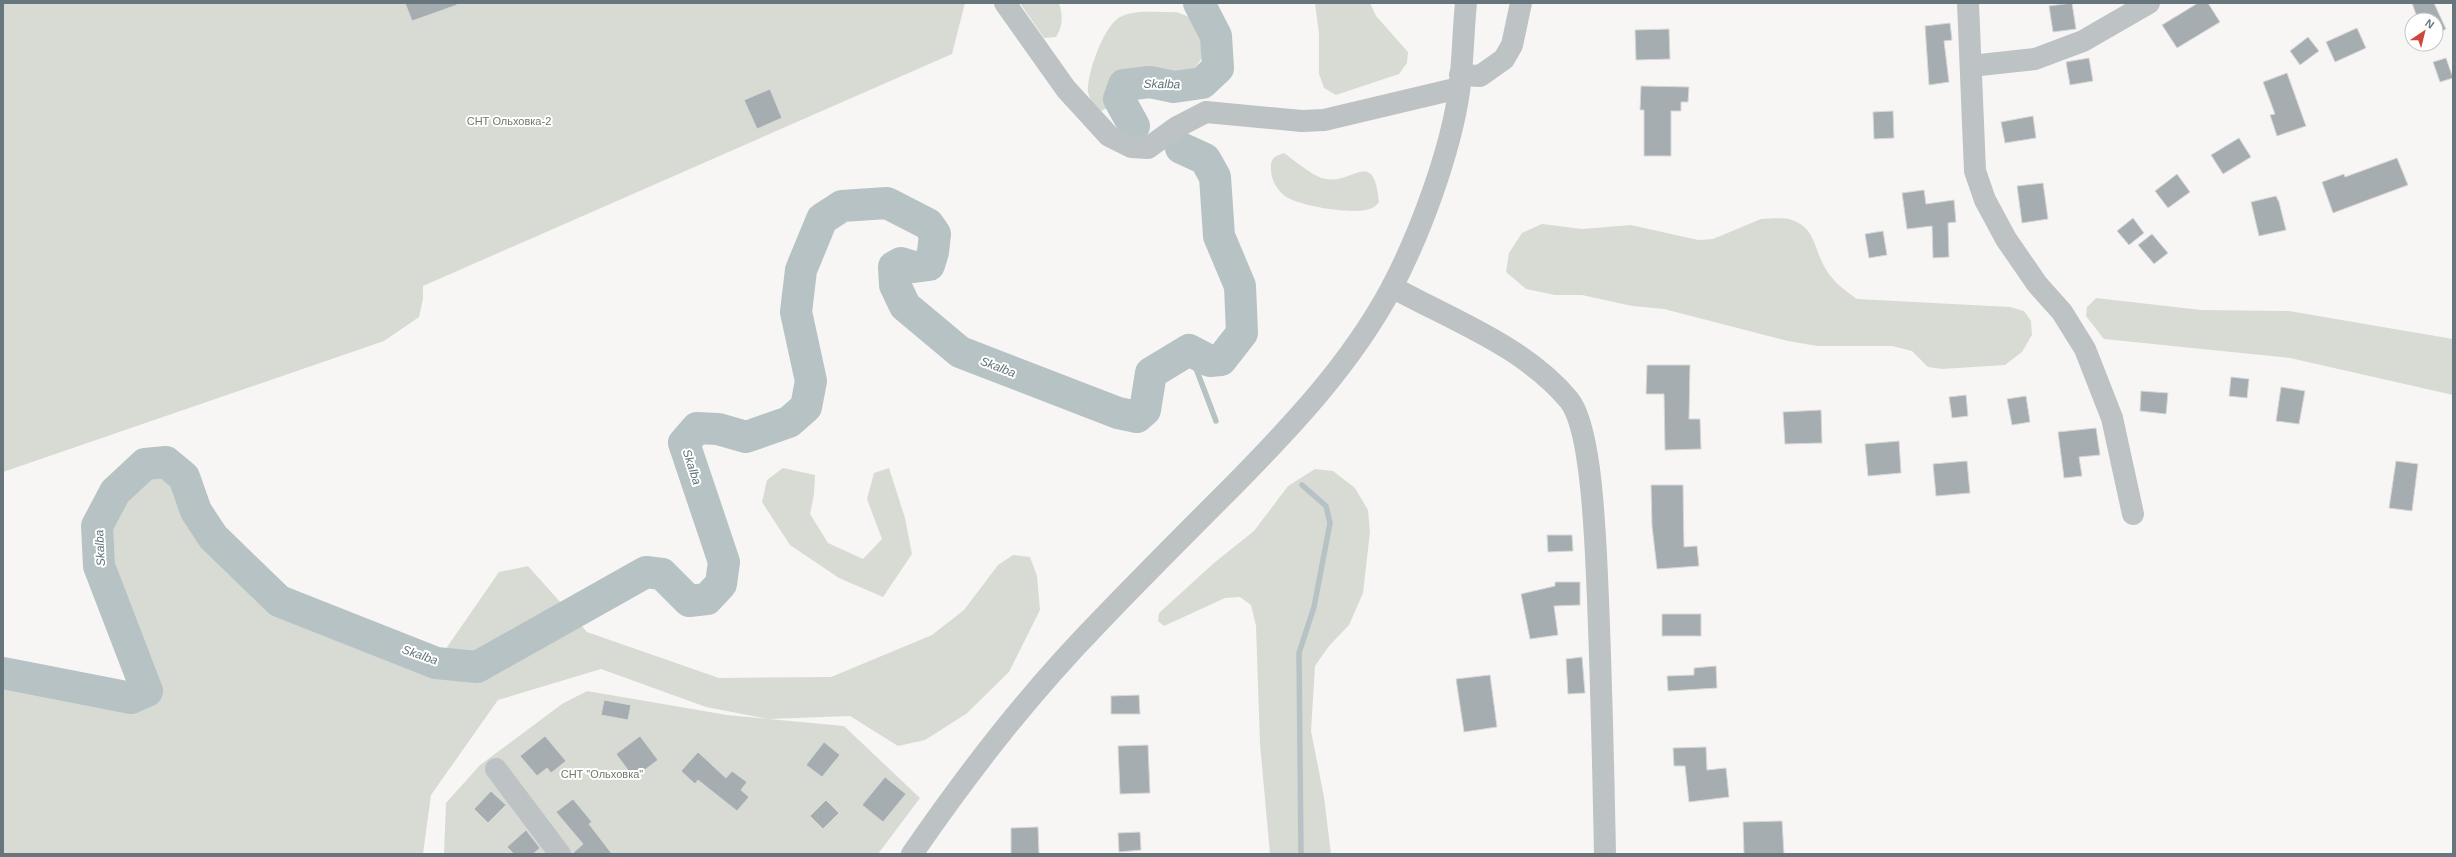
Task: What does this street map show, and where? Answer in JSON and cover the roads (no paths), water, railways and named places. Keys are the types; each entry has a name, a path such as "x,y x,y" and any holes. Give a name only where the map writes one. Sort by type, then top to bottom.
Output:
{"street":[{"path":"1005,3 1066,89 1109,136 1131,147 1148,148 1178,126 1206,112 1302,121 1324,120 1480,76 1504,59 1512,45 1521,3"},
{"path":"912,854 953,794 1018,710 1097,624 1282,436 1329,382 1361,338 1392,287 1426,210 1443,160 1460,82 1466,3"},
{"path":"1968,3 1976,171 1985,200 2006,239 2037,284 2062,312 2085,349 2112,418 2133,514"},
{"path":"1971,66 2035,60 2083,42 2149,3"},
{"path":"1392,287 1486,336 1529,363 1552,381 1570,402 1578,421 1592,498 1601,650 1605,854"},
{"path":"496,769 560,854"}],"waterway":[{"name":"Skalba","path":"1134,126 1119,99 1124,85 1150,82 1174,87 1202,83 1218,68 1216,36 1199,3"},
{"name":"Skalba","path":"3,673 131,698 147,691 99,566 97,526 115,492 145,464 166,462 184,477 196,511 213,537 279,601 436,663 477,667 646,572 662,574 689,601 707,599 721,584 724,562 684,443 697,428 718,429 746,437 789,422 806,407 811,381 796,312 801,270 822,219 842,206 887,203 928,224 935,234 933,252 929,265 914,267 901,263 894,267 895,285 905,306 960,352 1118,413 1137,417 1145,410 1151,373 1189,350 1210,361 1221,360 1242,333 1240,286 1219,236 1215,177 1205,159 1181,148"},
{"path":"1189,350 1216,421"},
{"path":"1301,854 1299,653 1314,607 1330,523 1326,506 1302,485"}],"park label":[{"name":"СНТ Ольховка-2","path":"509,121"},
{"name":"СНТ \"Ольховка\"","path":"602,774"}]}
